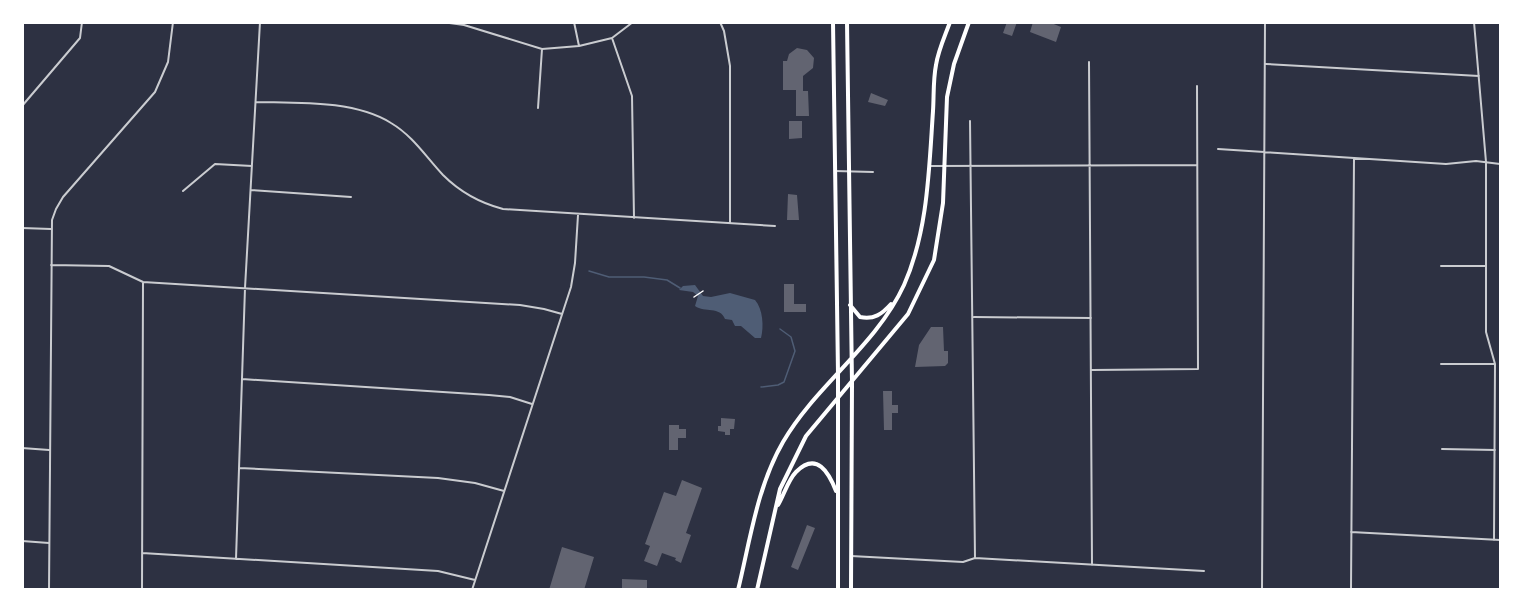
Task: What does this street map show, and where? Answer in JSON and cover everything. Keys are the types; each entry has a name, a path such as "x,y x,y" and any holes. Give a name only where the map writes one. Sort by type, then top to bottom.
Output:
{"main road":[{"path":"832,22 838,373 838,590"},
{"path":"847,22 852,383 851,590"},
{"path":"738,590 756,512 782,443 796,423 881,324 904,285 916,250 924,213 936,64 950,22"},
{"path":"757,590 780,489 798,450 806,436 908,315 934,260 940,229 947,97 950,80 969,22"},
{"path":"850,304 860,317 873,318 882,313 896,299"},
{"path":"775,511 793,477 807,465 815,464 826,470 837,495"}],"street":[{"path":"22,106 80,38 82,22"},
{"path":"49,590 51,229 56,209 63,197 155,92 168,62 173,22"},
{"path":"236,559 245,288 260,22"},
{"path":"442,22 464,25 542,49 579,46 612,38 633,22"},
{"path":"574,22 579,46"},
{"path":"720,22 726,40 730,66 730,223"},
{"path":"1263,590 1265,22"},
{"path":"1474,22 1486,162 1486,332 1495,364 1494,540"},
{"path":"612,38 632,96 633,218"},
{"path":"538,108 542,49"},
{"path":"1089,62 1092,565"},
{"path":"1265,64 1479,76"},
{"path":"1092,370 1198,369 1197,86"},
{"path":"256,102 339,106 367,111 387,120 403,131 452,183 480,201 503,208 578,215 775,226"},
{"path":"970,121 975,558"},
{"path":"1218,149 1446,164 1486,162 1500,164"},
{"path":"1351,590 1354,158"},
{"path":"183,191 215,164 252,166"},
{"path":"929,166 1197,165"},
{"path":"835,171 873,172"},
{"path":"251,190 351,197"},
{"path":"472,590 574,272 578,215"},
{"path":"22,228 51,229"},
{"path":"51,265 109,266 144,282 520,305 562,314"},
{"path":"1441,266 1485,266"},
{"path":"142,590 144,282"},
{"path":"973,317 1091,318"},
{"path":"1442,364 1495,364"},
{"path":"242,379 489,394 532,404"},
{"path":"22,448 49,450"},
{"path":"1442,450 1495,450"},
{"path":"240,468 438,478 475,483 504,491"},
{"path":"1351,532 1500,540"},
{"path":"22,541 49,543"},
{"path":"142,553 438,571 475,580"},
{"path":"851,556 963,562 975,558 1204,571"}],"path":[{"path":"694,297 703,291"}],"water":[{"path":"695,285 703,296 711,297 730,293 755,300 762,318 761,338 755,338 741,326 735,326 732,320 725,319 720,312 695,306 698,296 693,292 679,290 683,286"}],"building":[{"path":"1007,22 1017,22 1012,36 1003,33"},
{"path":"1033,22 1049,22 1061,27 1056,42 1030,32"},
{"path":"797,48 807,50 814,58 813,68 803,76 803,91 808,91 809,116 796,116 796,90 783,90 783,61 787,61 789,54"},
{"path":"871,93 888,100 885,106 868,102"},
{"path":"789,121 802,121 802,138 789,139"},
{"path":"788,194 797,195 799,220 787,220"},
{"path":"784,284 794,284 794,304 806,304 806,312 784,312"},
{"path":"931,327 943,327 944,351 948,351 948,363 945,366 915,367 919,345"},
{"path":"883,391 892,391 892,405 898,405 898,413 892,413 892,430 884,430"},
{"path":"721,418 735,419 734,429 730,429 730,435 718,431"},
{"path":"669,425 679,425 679,429 686,429 686,438 678,438 678,450 669,450"},
{"path":"682,480 702,488 686,533 691,535 681,563 675,560 676,558 662,553 657,566 644,561 650,546 645,544 664,492 676,496"},
{"path":"807,525 815,528 798,570 791,567"},
{"path":"562,547 594,557 584,590 549,590"},
{"path":"622,579 647,580 647,590 622,590"}],"waterway":[{"path":"589,271 609,277 644,277 667,280 680,288"},
{"path":"761,387 784,382 795,351 791,337 780,329"}]}
